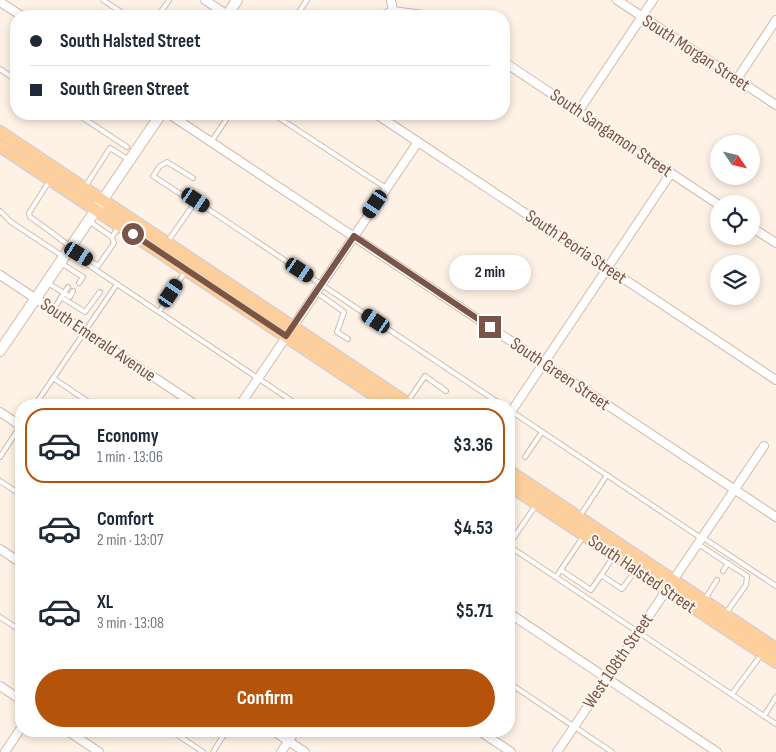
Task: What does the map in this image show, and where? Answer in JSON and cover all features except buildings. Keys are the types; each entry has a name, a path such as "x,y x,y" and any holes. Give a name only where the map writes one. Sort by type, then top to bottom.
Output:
{"main road":[{"path":"0,351 156,120"},
{"path":"0,132 167,243 381,399"},
{"path":"0,146 186,270 400,399"},
{"name":"South Halsted Street","path":"515,475 579,517 776,662"},
{"name":"South Halsted Street","path":"515,489 636,569 704,601 776,649"}],"street":[{"path":"205,0 219,10"},
{"name":"South Morgan Street","path":"617,0 776,106"},
{"path":"578,112 653,0"},
{"path":"0,2 13,10"},
{"path":"737,79 776,20"},
{"name":"South Sangamon Street","path":"510,66 710,199"},
{"name":"South Green Street","path":"178,120 776,517"},
{"name":"South Peoria Street","path":"385,120 776,380"},
{"path":"244,399 418,142"},
{"path":"515,405 671,173"},
{"path":"760,233 776,243"},
{"name":"South Emerald Avenue","path":"0,275 187,399"},
{"path":"0,412 15,422"},
{"name":"West 108th Street","path":"557,752 764,446"},
{"path":"0,548 15,559"},
{"path":"515,617 717,752"},
{"path":"0,686 15,696"},
{"path":"5,752 15,737"},
{"path":"76,737 99,752"},
{"path":"282,737 305,752"},
{"path":"281,752 291,737"},
{"path":"488,737 511,752"}],"lane":[{"path":"103,0 118,10"},
{"path":"86,120 127,147"},
{"path":"211,142 226,120"},
{"path":"282,120 386,188"},
{"path":"84,188 110,148 129,160"},
{"path":"182,195 153,176 160,166 167,162 193,178"},
{"path":"50,180 29,213 30,217 58,236 65,255 75,272 83,277 79,283"},
{"path":"167,243 196,200 493,399"},
{"path":"0,212 10,222 117,284 289,399"},
{"path":"65,255 98,266 114,243 112,237 88,221"},
{"path":"112,237 119,226"},
{"path":"161,309 186,270"},
{"path":"72,278 75,272"},
{"path":"46,282 85,312 100,292"},
{"path":"39,399 117,284"},
{"path":"53,310 66,286"},
{"path":"62,294 70,297 73,291"},
{"path":"316,292 344,312 337,332 348,339"},
{"path":"411,399 425,376 446,391"},
{"path":"53,378 84,399"},
{"path":"515,415 607,475 700,540 776,586"},
{"path":"525,457 542,432"},
{"path":"0,457 15,435"},
{"path":"579,517 607,475"},
{"path":"0,480 15,491"},
{"path":"515,536 537,504"},
{"path":"556,577 584,535"},
{"path":"700,540 747,576 748,580 725,615"},
{"path":"515,550 776,724"},
{"path":"561,570 591,590 615,556"},
{"path":"722,571 728,563"},
{"path":"601,575 622,589 636,569"},
{"path":"704,601 717,580"},
{"path":"0,617 15,627"},
{"path":"732,694 762,653"},
{"path":"515,687 612,752"},
{"path":"764,716 776,697"},
{"path":"180,737 202,752"},
{"path":"213,752 223,737"}],"route":[{"path":"133,234 286,336 354,236 490,327"}]}
